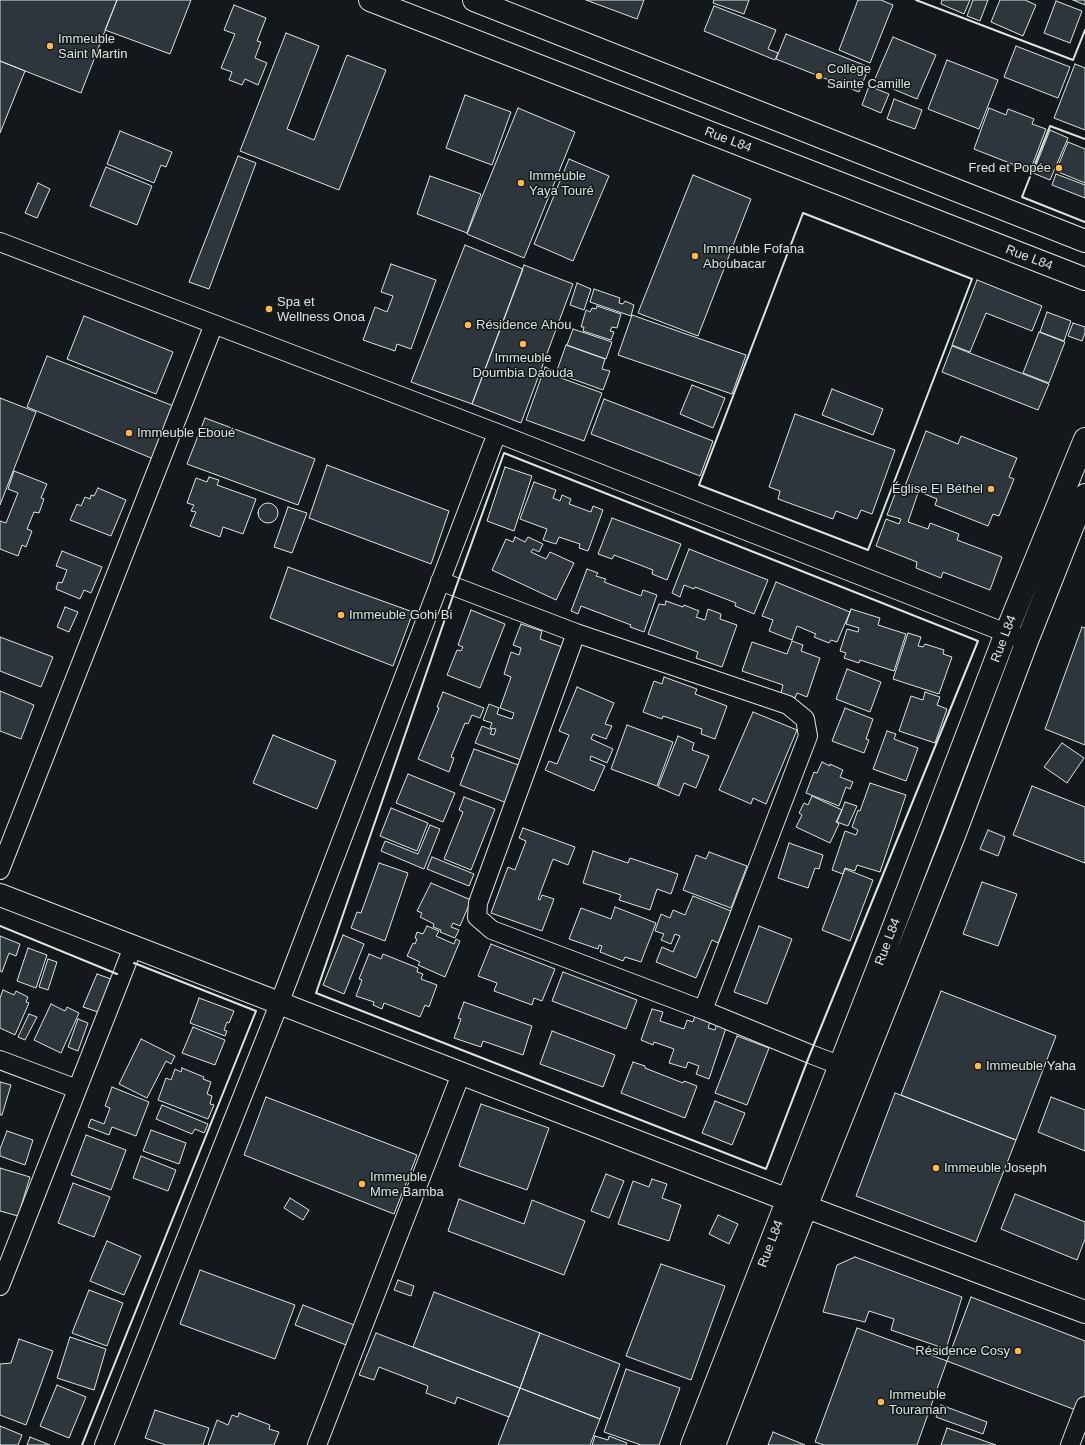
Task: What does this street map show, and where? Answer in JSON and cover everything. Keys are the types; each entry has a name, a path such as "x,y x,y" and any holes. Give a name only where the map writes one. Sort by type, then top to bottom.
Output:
{"street":[{"name":"Rue L84","path":"370,0 1085,279"},
{"path":"474,0 1085,241"},
{"path":"0,242 497,433 1027,641"},
{"path":"0,870 214,324"},
{"path":"104,1445 279,1004 497,433"},
{"name":"Rue L84","path":"714,1445 797,1204 840,1066 1006,633 1085,439"},
{"name":"Rue L84","path":"692,1445 797,1204 860,1072 955,833 1027,641 1085,495"},
{"path":"440,581 576,633 788,705 805,719 808,736 703,1010"},
{"path":"576,633 478,903 477,917 492,930 703,1010 840,1066 860,1072"},
{"path":"0,895 797,1204 1085,1312"},
{"path":"0,1286 133,947"},
{"path":"0,1060 77,1089"},
{"path":"317,1445 461,1074"},
{"path":"1070,1445 1085,1406"}],"building":[{"name":"Immeuble Saint Martin","path":"0,0 117,0 81,93 0,61"},
{"path":"117,0 191,0 170,54 105,30"},
{"path":"586,0 644,0 637,19"},
{"path":"714,0 749,0 744,14 713,3"},
{"path":"858,0 881,0 893,5 870,63 839,50"},
{"path":"942,0 970,0 964,14 941,4"},
{"path":"973,0 988,0 980,21 967,16"},
{"path":"1000,0 1025,0 1036,5 1023,36 991,22"},
{"path":"1073,0 1085,0 1085,5"},
{"path":"1056,1 1082,11 1070,43 1044,33"},
{"path":"234,5 266,18 257,41 261,42 255,58 267,63 258,85 245,79 242,85 229,80 232,72 221,68 235,34 224,30"},
{"path":"714,6 776,30 768,49 778,53 775,60 704,31"},
{"path":"286,33 319,46 287,129 314,140 347,55 386,70 339,190 240,151"},
{"path":"786,34 869,67 859,92 776,59"},
{"path":"893,37 936,55 917,99 874,81"},
{"path":"1016,46 1070,67 1058,98 1004,77"},
{"path":"947,60 998,80 979,129 928,109"},
{"path":"0,61 25,71 0,133"},
{"path":"1075,64 1085,68 1085,130 1054,118"},
{"path":"869,86 889,94 881,113 862,105"},
{"path":"465,95 511,112 492,165 446,148"},
{"path":"894,99 922,110 915,129 887,119"},
{"name":"Immeuble Yaya Touré","path":"518,108 575,132 524,258 467,234"},
{"path":"989,108 1006,115 1008,109 1034,119 1032,124 1046,129 1030,171 974,149"},
{"path":"1050,130 1068,138 1050,180 1033,173"},
{"path":"120,131 172,152 166,167 161,165 154,183 107,164"},
{"path":"1068,142 1085,149 1085,183 1056,171"},
{"path":"238,156 256,163 209,289 189,282"},
{"path":"569,159 609,176 573,261 534,244"},
{"path":"106,167 152,186 137,225 90,206"},
{"path":"1056,174 1085,185 1085,198 1052,185"},
{"name":"Immeuble Fofana Aboubacar","path":"693,175 751,199 698,336 638,313"},
{"path":"430,176 481,194 467,233 417,214"},
{"path":"38,183 50,189 37,218 25,213"},
{"name":"Résidence Ahou","path":"465,245 523,269 472,404 411,382"},
{"path":"391,264 436,280 411,349 397,344 395,351 363,340 375,307 387,312 393,296 381,292"},
{"name":"Immeuble Doumbia Daouda","path":"524,265 573,284 521,423 472,404"},
{"path":"977,280 1042,306 1032,331 986,313 970,352 952,345"},
{"path":"577,283 591,289 584,310 570,305"},
{"path":"594,289 620,298 619,303 623,304 625,301 634,305 631,316 590,302"},
{"path":"597,306 621,314 617,328 612,327 610,331 614,332 611,340 583,331 584,327 581,327 586,310 590,312 592,308 596,309"},
{"path":"1047,312 1071,321 1064,341 1040,332"},
{"path":"632,315 746,355 732,394 618,355"},
{"path":"84,316 173,352 156,394 67,359"},
{"path":"1073,323 1085,327 1085,333 1082,341 1068,336"},
{"path":"573,329 612,342 606,359 567,345"},
{"path":"1039,332 1065,342 1049,383 1023,373"},
{"path":"566,345 605,359 602,369 610,371 603,390 556,373"},
{"path":"952,346 1049,384 1038,410 942,372"},
{"name":"Immeuble Eboué","path":"47,356 176,407 156,460 27,407"},
{"path":"545,367 554,371 553,375 602,393 584,441 526,420"},
{"path":"692,385 725,398 713,428 680,414"},
{"path":"832,389 883,409 873,435 822,415"},
{"path":"0,398 36,412 0,505"},
{"path":"604,399 713,441 700,476 591,434"},
{"path":"795,414 895,450 872,514 861,510 857,519 836,511 833,519 778,499 780,491 769,487"},
{"path":"205,418 315,459 298,505 187,464"},
{"path":"926,431 958,444 961,436 1017,458 1009,477 1014,479 999,516 993,514 988,526 935,505 937,499 905,486"},
{"path":"327,465 449,511 431,564 309,518"},
{"path":"505,467 532,476 514,531 487,521"},
{"path":"14,471 47,484 41,498 44,499 39,513 34,512 27,529 32,531 26,547 22,545 18,556 0,549 0,521 6,523 18,493 8,489"},
{"path":"209,477 219,480 217,485 256,499 243,534 223,527 220,537 190,526 196,512 191,511 194,505 187,503 196,478 207,482"},
{"path":"534,482 556,490 553,498 560,501 562,495 571,499 569,504 591,512 593,506 603,510 588,551 579,548 580,544 559,537 556,544 543,540 547,529 520,519"},
{"path":"898,486 918,493 908,522 928,529 930,523 959,534 957,540 1002,557 990,590 943,572 941,578 916,568 917,562 876,546 886,519 899,524 901,519 887,515"},
{"path":"98,488 126,500 111,536 70,520 77,504 81,506 85,497 90,499 91,495 94,496"},
{"path":"268,503 275,506 278,513 275,520 268,523 261,520 258,513 261,506"},
{"path":"288,507 307,513 292,553 274,547"},
{"path":"612,518 681,544 667,580 652,574 653,570 614,555 612,559 598,554"},
{"path":"515,537 525,542 528,537 543,544 539,552 533,549 531,552 546,559 550,552 574,563 556,600 492,570 506,539 513,542"},
{"path":"689,549 768,580 754,614 735,606 736,603 695,587 694,589 684,585 680,597 672,593"},
{"path":"62,551 102,567 91,593 84,590 80,599 56,589 58,582 62,583 67,570 56,566"},
{"name":"Immeuble Gohi Bi","path":"288,567 413,612 393,666 270,618"},
{"path":"587,569 598,573 596,576 606,579 604,582 641,596 643,590 657,595 644,632 630,627 631,625 581,606 578,614 571,611"},
{"path":"776,582 850,612 837,642 831,640 829,643 814,637 816,634 797,626 792,640 769,631 773,620 762,616"},
{"path":"666,601 683,607 684,605 699,611 696,617 705,620 708,609 721,614 720,619 737,625 722,667 696,658 698,652 648,634 659,604 665,605"},
{"path":"65,607 78,612 69,632 57,627"},
{"path":"851,609 880,618 878,625 906,634 894,671 860,660 859,663 844,658 846,653 840,651 847,629 858,632 859,628 846,624"},
{"path":"471,610 505,624 480,688 447,675 457,650 461,651 463,647 458,645"},
{"path":"521,624 542,631 540,639 565,648 524,761 475,743 482,726 492,730 490,734 494,735 496,729 490,728 492,723 483,720 489,704 499,708 497,714 512,719 514,713 500,708 511,677 504,674 511,652 519,655 521,648 513,645"},
{"path":"1082,627 1085,628 1085,745 1045,729"},
{"path":"908,633 921,637 918,646 923,647 925,644 944,650 943,654 952,657 939,694 893,679"},
{"path":"0,637 53,657 41,687 0,671"},
{"path":"792,641 803,645 801,651 820,658 807,697 797,693 795,698 781,693 783,685 742,671 752,642 787,654"},
{"path":"847,669 881,682 870,712 836,699"},
{"path":"664,677 697,689 695,694 727,706 715,739 701,734 702,729 663,716 662,719 643,712 654,681 662,684"},
{"path":"577,687 614,703 605,724 612,726 606,739 593,734 591,739 613,749 607,763 591,756 590,760 605,766 594,791 545,770 549,761 557,764 569,735 559,731"},
{"path":"0,691 34,705 21,739 0,731"},
{"path":"443,692 484,708 480,718 472,715 468,724 465,723 451,757 454,758 449,772 418,759 439,708 437,707"},
{"path":"925,692 940,697 937,705 947,709 935,743 899,731 911,696 923,700"},
{"path":"845,708 873,719 866,739 869,740 864,753 832,741"},
{"path":"753,712 797,730 766,804 753,798 751,804 719,790"},
{"path":"627,725 673,742 657,786 611,769"},
{"path":"887,731 896,734 894,739 918,748 906,781 873,769"},
{"path":"273,735 336,761 317,809 253,783"},
{"path":"678,736 694,743 692,750 709,756 696,788 684,783 679,796 658,787"},
{"path":"1062,743 1084,758 1067,783 1044,767"},
{"path":"474,749 521,766 507,803 460,785"},
{"path":"822,762 843,770 840,777 853,782 850,789 846,787 839,806 806,793 814,772 817,773"},
{"path":"408,774 455,793 443,822 396,803"},
{"path":"870,783 906,795 880,872 857,865 855,871 845,868 843,874 832,870 845,831 856,835 858,830 852,827 858,810 860,811"},
{"path":"1032,786 1085,807 1085,863 1013,835"},
{"path":"812,796 842,810 836,822 839,824 830,843 796,827 802,815 799,813 804,803 808,805"},
{"path":"464,797 495,809 471,870 444,859 463,812 459,810"},
{"path":"845,802 857,806 848,826 837,822"},
{"path":"391,808 428,823 417,851 380,836"},
{"path":"430,825 440,829 424,869 381,851 385,841 418,854"},
{"path":"523,828 575,847 568,865 553,859 538,899 540,900 542,895 554,899 542,931 491,913 508,867 515,870 526,841 519,838"},
{"path":"988,830 1005,837 998,856 980,849"},
{"path":"789,843 823,855 819,869 815,868 808,888 778,878"},
{"path":"593,851 628,863 630,858 678,874 671,894 657,889 650,910 619,900 621,895 583,883"},
{"path":"709,852 747,866 731,908 683,890 696,855 706,859"},
{"path":"432,857 474,874 469,886 427,869"},
{"path":"379,863 408,873 385,941 351,928 357,912 361,913"},
{"path":"845,869 873,880 850,941 822,930"},
{"path":"982,882 1017,894 998,946 963,934"},
{"path":"431,883 471,900 460,926 453,923 451,927 459,930 455,938 440,932 441,930 433,927 434,924 420,917 422,913 417,911"},
{"path":"693,896 731,911 718,943 712,940 696,978 656,962 662,947 673,952 680,936 675,934 671,944 661,940 664,934 655,931 661,914 670,918 673,910 685,915"},
{"path":"615,907 656,923 641,962 625,957 623,961 600,952 602,946 599,945 598,949 569,939 581,908 611,919"},
{"path":"427,926 439,931 436,936 454,944 456,939 460,941 445,977 418,965 420,962 407,956 413,943 415,944 417,932 423,934"},
{"path":"759,926 792,939 767,1004 734,992"},
{"path":"343,935 364,944 344,994 323,985"},
{"path":"0,936 20,944 16,956 9,953 2,972 0,971"},
{"path":"491,944 555,969 542,1001 534,998 532,1005 494,991 497,983 478,976"},
{"path":"28,948 47,955 36,988 17,981"},
{"path":"369,954 381,959 383,954 418,968 417,972 423,974 421,979 437,985 429,1007 425,1005 420,1017 384,1003 382,1009 373,1005 374,1002 356,996 362,980 359,979"},
{"path":"48,959 57,962 48,990 39,987"},
{"path":"563,972 637,1000 626,1029 552,1001"},
{"path":"97,974 111,979 98,1012 83,1007"},
{"path":"3,990 14,995 16,991 28,997 26,1002 29,1003 15,1035 0,1028 0,998"},
{"name":"Immeuble Yaha","path":"941,991 1056,1036 1016,1140 901,1095"},
{"path":"199,998 234,1011 224,1030 227,1031 225,1036 190,1023"},
{"path":"464,1002 532,1026 523,1055 483,1041 481,1047 454,1038 461,1019 458,1018"},
{"path":"51,1004 65,1011 67,1007 79,1013 61,1053 34,1040"},
{"path":"652,1009 663,1012 660,1021 684,1029 687,1020 693,1022 695,1016 710,1022 708,1028 715,1030 717,1024 726,1028 709,1079 696,1074 699,1066 688,1062 686,1068 669,1063 674,1049 654,1042 653,1045 641,1040"},
{"path":"29,1014 37,1017 25,1040 18,1037"},
{"path":"78,1019 88,1023 78,1051 68,1047"},
{"path":"193,1027 225,1040 215,1065 182,1053"},
{"path":"552,1031 615,1055 603,1087 540,1064"},
{"path":"737,1036 769,1048 747,1105 715,1093"},
{"path":"141,1039 175,1056 171,1064 166,1061 147,1098 119,1084"},
{"path":"633,1062 683,1083 684,1081 697,1086 685,1118 621,1093"},
{"path":"182,1068 204,1077 203,1079 211,1082 207,1094 212,1096 210,1104 214,1105 208,1119 158,1100 166,1078 171,1080 175,1069 181,1072"},
{"path":"0,1082 11,1085 2,1115 0,1115"},
{"path":"112,1087 149,1102 136,1136 112,1127 109,1135 88,1127 91,1119 104,1124 110,1108 105,1106"},
{"name":"Immeuble Joseph","path":"895,1093 1016,1140 976,1242 856,1196"},
{"name":"Immeuble Mme Bamba","path":"266,1097 417,1155 394,1214 244,1155"},
{"path":"1051,1097 1085,1110 1085,1151 1038,1132"},
{"path":"715,1101 745,1113 732,1145 702,1133"},
{"path":"481,1104 549,1128 527,1190 459,1166"},
{"path":"162,1105 208,1124 204,1133 195,1129 192,1134 156,1119"},
{"path":"151,1130 186,1143 179,1164 143,1151"},
{"path":"7,1131 33,1140 25,1165 0,1156 0,1149"},
{"path":"86,1135 126,1150 111,1190 71,1175"},
{"path":"141,1156 176,1170 168,1191 133,1178"},
{"path":"0,1168 30,1177 18,1216 0,1211"},
{"path":"606,1174 624,1181 609,1218 591,1211"},
{"path":"652,1179 667,1184 662,1198 681,1205 669,1241 618,1224 633,1181 649,1187"},
{"path":"73,1183 110,1197 94,1237 58,1223"},
{"path":"1015,1194 1085,1222 1085,1239 1077,1260 1001,1229"},
{"path":"290,1198 309,1210 303,1220 284,1208"},
{"path":"459,1199 524,1224 532,1200 585,1221 564,1275 448,1231"},
{"path":"718,1215 738,1224 729,1244 709,1234"},
{"path":"107,1241 141,1256 124,1295 90,1281"},
{"path":"855,1257 962,1297 946,1349 891,1330 894,1319 869,1311 865,1322 823,1312 837,1265"},
{"path":"661,1264 725,1286 691,1380 626,1356"},
{"path":"200,1270 295,1305 275,1359 180,1324"},
{"path":"398,1280 414,1286 411,1296 394,1290"},
{"path":"89,1290 123,1303 107,1346 72,1333"},
{"path":"434,1292 540,1333 520,1388 413,1347"},
{"name":"Résidence Cosy","path":"971,1297 1085,1341 1085,1403 1081,1412 947,1361"},
{"path":"303,1305 354,1325 346,1345 295,1325"},
{"name":"Immeuble Touraman","path":"857,1328 947,1361 917,1445 824,1445 815,1442"},
{"path":"376,1333 520,1388 509,1417 457,1397 455,1404 426,1393 428,1386 379,1367 374,1380 359,1375"},
{"path":"540,1333 620,1364 600,1419 520,1388"},
{"path":"70,1337 106,1349 94,1390 57,1378"},
{"path":"19,1339 53,1351 26,1425 0,1415 0,1364 11,1363"},
{"path":"626,1369 680,1388 659,1445 641,1445 604,1432"},
{"path":"57,1385 86,1397 69,1438 40,1426"},
{"path":"520,1388 600,1419 590,1445 498,1445"},
{"path":"941,1405 987,1422 983,1434 936,1417"},
{"path":"155,1410 209,1428 203,1445 166,1445 145,1438"},
{"path":"239,1413 270,1425 269,1429 279,1432 274,1445 208,1445 217,1420 228,1425 232,1415 238,1417"},
{"path":"0,1426 22,1435 18,1445 0,1445"},
{"path":"947,1428 996,1445 941,1445"},
{"path":"773,1432 805,1445 768,1445"},
{"path":"595,1436 608,1440 609,1436 627,1443 626,1445 592,1445"},
{"path":"30,1437 50,1445 27,1445"}],"wall":[{"path":"916,0 1073,60 1085,30"},
{"path":"1085,139 1050,126 1022,197 1085,222"},
{"path":"803,213 972,279 868,550 699,485 803,213"},
{"path":"504,453 978,641 810,1054 766,1169 316,993 456,587 504,453"},
{"path":"0,926 117,974"},
{"path":"82,1445 256,1011 134,963"}],"place":[{"name":"Immeuble Saint Martin","path":"50,46"},
{"name":"Collège Sainte Camille","path":"819,76"},
{"name":"Fred et Popée","path":"1059,168"},
{"name":"Immeuble Yaya Touré","path":"521,183"},
{"name":"Immeuble Fofana Aboubacar","path":"695,256"},
{"name":"Spa et Wellness Onoa","path":"269,309"},
{"name":"Résidence Ahou","path":"468,325"},
{"name":"Immeuble Doumbia Daouda","path":"523,344"},
{"name":"Immeuble Eboué","path":"129,433"},
{"name":"Église El Béthel","path":"991,489"},
{"name":"Immeuble Gohi Bi","path":"341,615"},
{"name":"Immeuble Yaha","path":"978,1066"},
{"name":"Immeuble Joseph","path":"936,1168"},
{"name":"Immeuble Mme Bamba","path":"362,1184"},
{"name":"Résidence Cosy","path":"1018,1351"},
{"name":"Immeuble Touraman","path":"881,1402"}]}
